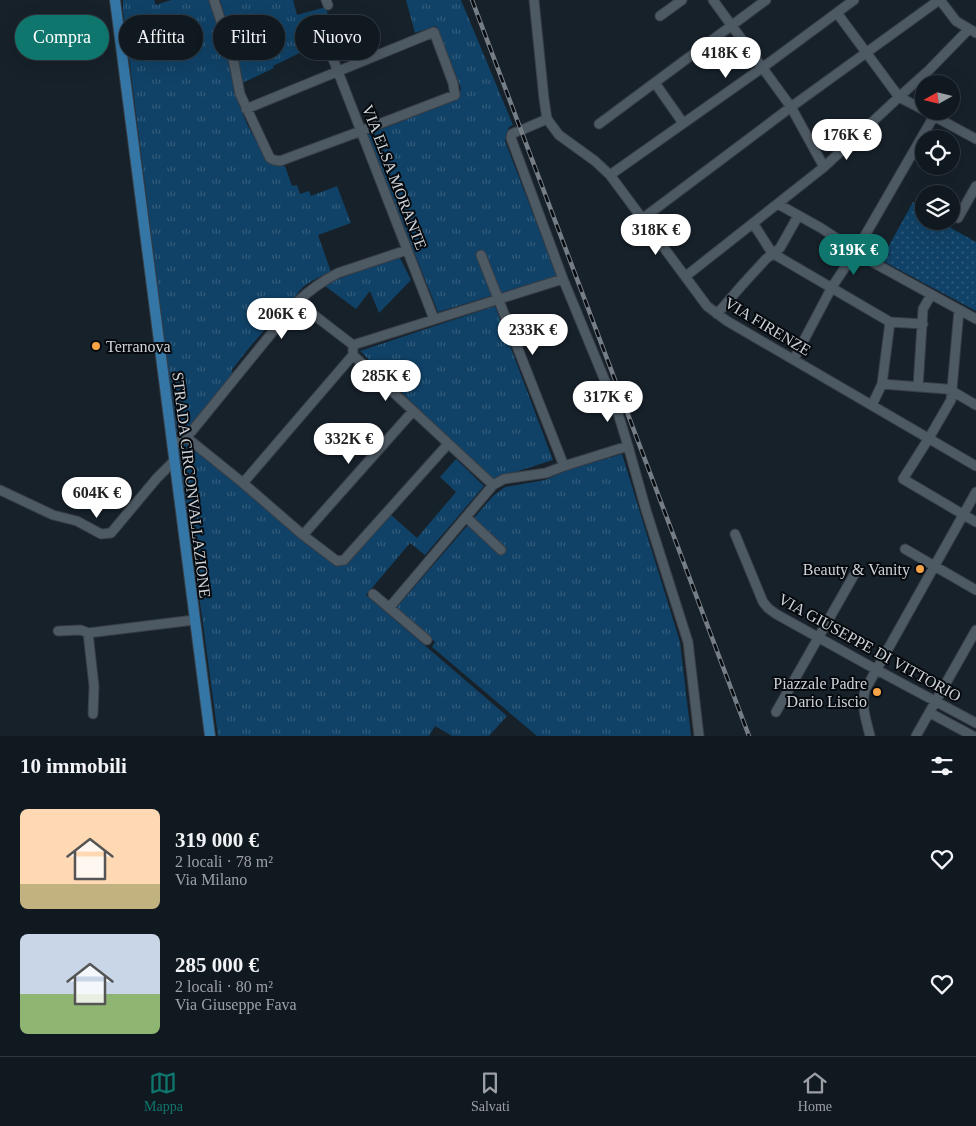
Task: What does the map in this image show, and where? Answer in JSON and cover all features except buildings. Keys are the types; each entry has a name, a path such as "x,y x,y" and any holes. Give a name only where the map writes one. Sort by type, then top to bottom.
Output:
{"main road":[{"name":"STRADA CIRCONVALLAZIONE","path":"115,0 210,736"}],"street":[{"path":"116,12 119,0"},
{"path":"214,0 233,58 240,94 246,108 270,158 274,160 280,161 455,96 453,83 434,32 246,108"},
{"path":"534,0 547,119 512,134 511,138 563,280 617,410 646,510 688,642 699,736"},
{"path":"660,16 682,0"},
{"path":"713,0 791,107 824,167"},
{"path":"599,124 766,0"},
{"path":"610,175 762,68 854,0"},
{"path":"642,219 791,107 940,0 956,21 972,31 899,96 824,167 686,276"},
{"path":"837,13 899,96 915,105"},
{"name":"VIA ELSA MORANTE","path":"334,60 434,319"},
{"path":"655,82 683,123"},
{"name":"VIA FIRENZE","path":"547,119 559,135 595,160 610,175 707,306 727,321 976,466"},
{"path":"794,359 829,288 856,251 924,120"},
{"path":"942,120 976,139"},
{"path":"960,214 976,186"},
{"path":"778,204 821,228 874,263 976,320"},
{"path":"717,314 772,253 780,248 798,216"},
{"path":"753,223 772,253 829,288 890,324 923,327"},
{"path":"172,446 186,437 297,302 309,290 338,273 407,250"},
{"path":"481,255 564,466"},
{"path":"354,345 563,280"},
{"path":"918,387 923,309 931,295"},
{"path":"297,302 354,345"},
{"path":"959,310 952,400 903,478 976,522"},
{"path":"872,405 882,384 890,324"},
{"path":"243,483 353,356 354,345"},
{"path":"353,356 493,485"},
{"path":"882,384 946,389 976,405"},
{"path":"303,535 413,411"},
{"path":"186,437 337,561 344,560 448,444"},
{"path":"389,608 493,485 504,479 546,473 628,446"},
{"path":"0,490 53,515 77,521 101,534 111,533 157,478 174,461"},
{"path":"870,736 864,710 864,696 868,684 976,492"},
{"path":"466,517 501,550"},
{"name":"VIA GIUSEPPE DI VITTORIO","path":"735,534 763,602 768,608 818,638 976,723"},
{"path":"904,549 976,590"},
{"path":"776,712 854,575"},
{"path":"373,594 427,640"},
{"path":"58,632 81,630 88,633 194,620"},
{"path":"916,736 976,630"},
{"path":"88,633 94,686 92,714"},
{"path":"930,713 973,736"}],"green space":[{"path":"123,0 154,0 156,5 171,0 209,0 214,15 213,60 228,60 237,99 247,124 267,160 272,165 285,166 292,186 297,185 300,194 309,191 311,196 337,186 351,223 318,235 331,272 303,287 292,301 284,307 231,371 235,374 192,426 180,432 176,432 129,60 203,60 203,15 124,15"},
{"path":"220,0 293,0 297,15 295,15 295,55 273,66 274,68 242,83 237,60 285,60 285,15 224,15"},
{"path":"406,0 461,0 513,125 509,127 505,141 557,276 438,312 367,135 459,98 461,88 436,26 415,33"},
{"path":"326,7 328,15 297,15"},
{"path":"913,202 915,203 915,230 954,230 976,242 976,311 881,260"},
{"path":"400,258 411,280 379,313 370,291 356,309 325,286 327,283"},
{"path":"495,306 553,460 493,479 479,469 360,351"},
{"path":"185,443 334,562 340,564 350,560 390,514 417,538 456,492 440,477 456,459 484,486 425,555 410,543 366,595 507,716 489,736 452,736 435,726 429,736 218,736 202,616 176,449"},
{"path":"622,454 680,642 691,736 537,736 432,647 435,642 396,608 493,496 505,487 545,480 568,470"}],"railway":[{"path":"472,0 749,736"}],"place":[{"name":"Terranova","path":"96,346"},
{"name":"Beauty & Vanity","path":"920,569"},
{"name":"Piazzale Padre Dario Liscio","path":"877,692"}]}
